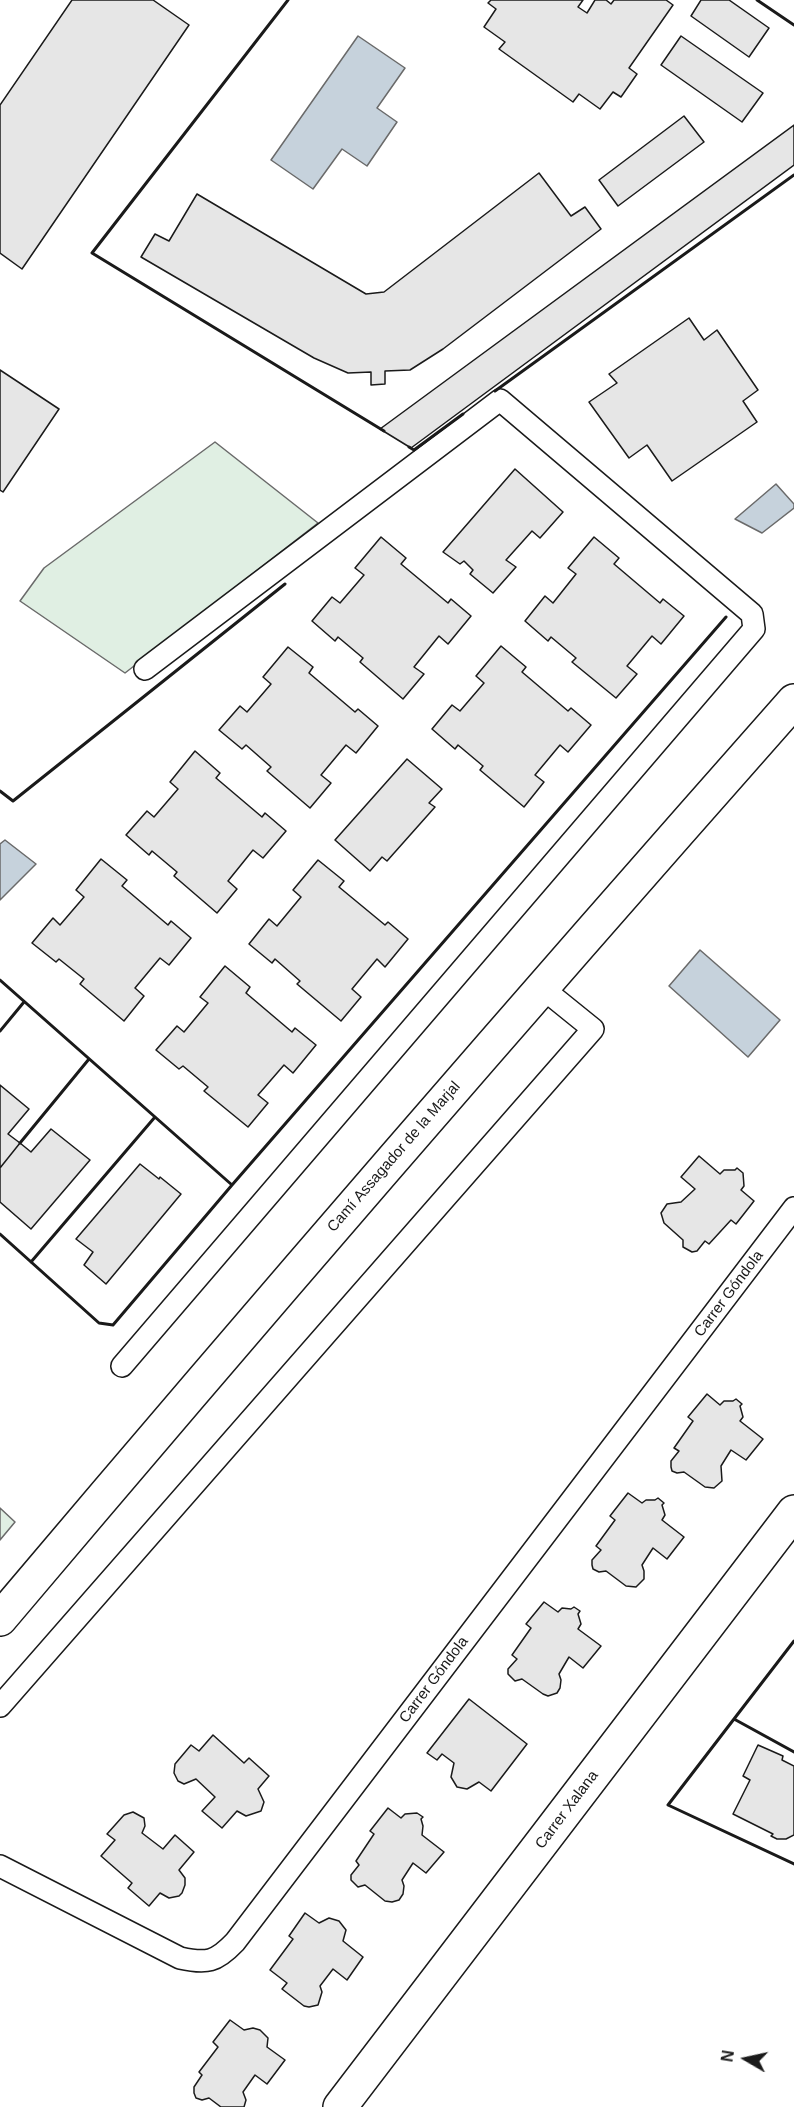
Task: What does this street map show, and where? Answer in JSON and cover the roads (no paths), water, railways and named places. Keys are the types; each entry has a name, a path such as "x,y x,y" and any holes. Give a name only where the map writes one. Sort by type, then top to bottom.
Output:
{"street":[{"name":"Camí Assagador de la Marjal","path":"0,1618 541,987 794,701"},
{"name":"Carrer Xalana","path":"340,2107 794,1512"}],"lane":[{"path":"122,1366 754,629 752,614 500,400 145,669"},
{"path":"0,1706 593,1029 541,987"},
{"name":"Carrer Góndola","path":"0,1866 180,1958 194,1961 221,1957 242,1933 794,1208"}]}
